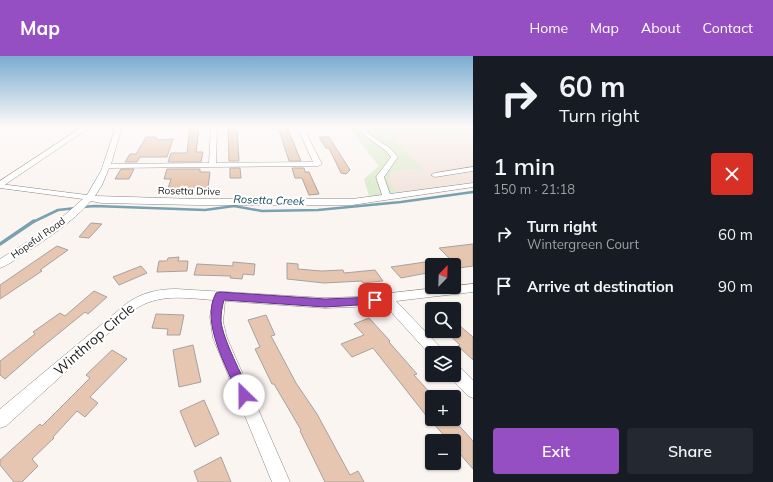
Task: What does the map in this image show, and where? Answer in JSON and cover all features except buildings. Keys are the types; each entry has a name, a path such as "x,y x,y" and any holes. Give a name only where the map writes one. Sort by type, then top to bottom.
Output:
{"main road":[{"path":"0,186 58,147"}],"street":[{"name":"Hopeful Road","path":"0,264 47,234 86,201 98,186 107,166 113,147"},
{"path":"212,165 213,147"},
{"path":"107,166 318,164 310,147"},
{"path":"384,147 391,151 395,157 380,178 387,198"},
{"path":"428,168 450,190"},
{"path":"435,175 473,169"},
{"name":"Rosetta Drive","path":"0,186 86,201 352,202 450,190 473,185"},
{"name":"Winthrop Circle","path":"0,420 139,300 151,295 164,293 325,303 386,299 473,288"},
{"path":"220,296 216,311 216,322 220,338 281,482"},
{"path":"386,299 430,346"},
{"path":"461,379 473,392"}],"shaded area":[{"path":"400,147 473,147 473,185 400,196 388,180 393,170 420,169"}],"green space":[{"path":"364,147 401,147 421,169 393,170 388,180 400,196 370,200 364,179 379,166"}],"waterway":[{"name":"Rosetta Creek","path":"82,207 95,206 205,210 234,206 262,211 318,210 401,202 473,192"},
{"name":"Rosetta Creek","path":"33,222 58,210 76,208"},
{"name":"Rosetta Creek","path":"0,244 34,221"}],"route":[{"path":"244,395 220,338 216,322 216,311 220,296 325,303 375,300"}]}
